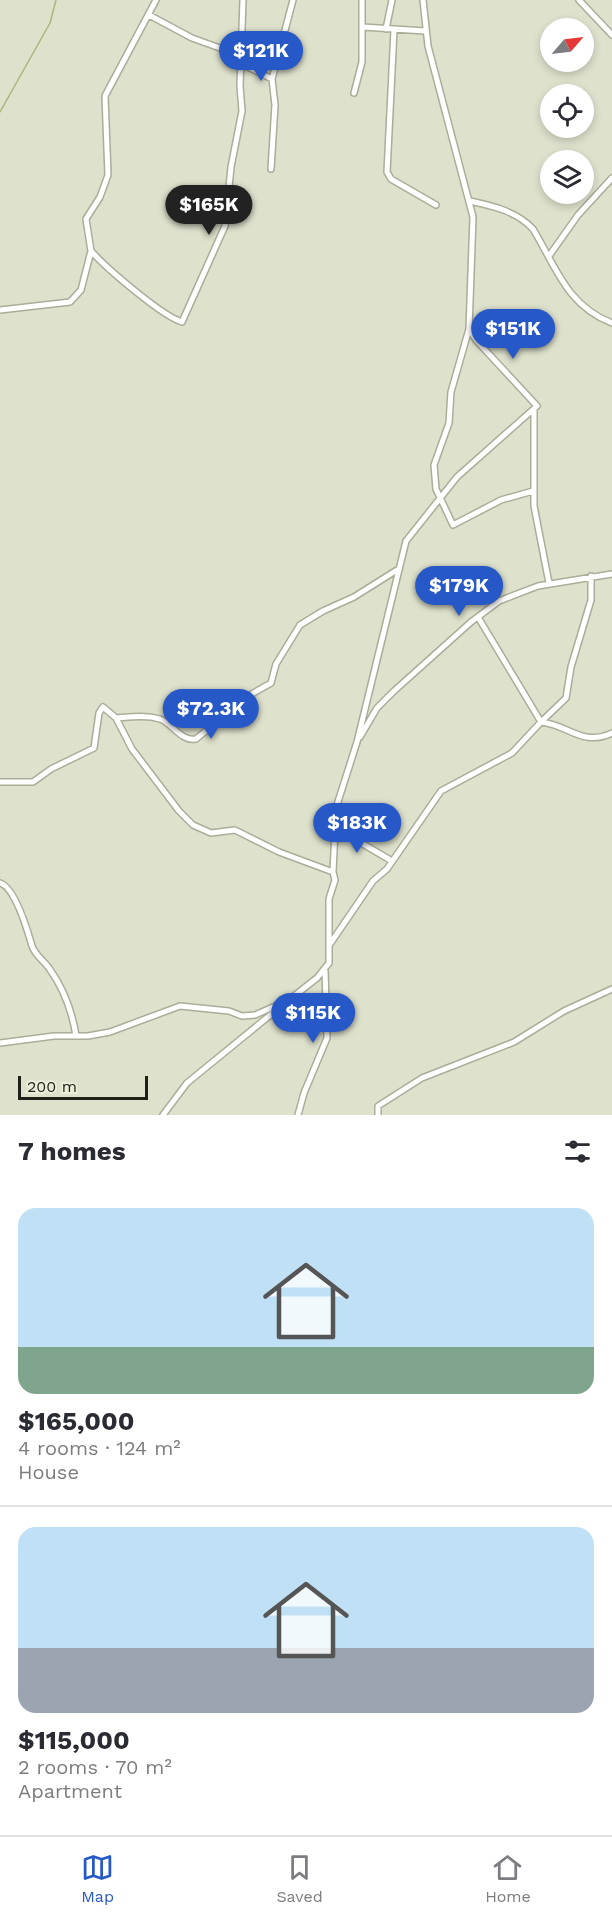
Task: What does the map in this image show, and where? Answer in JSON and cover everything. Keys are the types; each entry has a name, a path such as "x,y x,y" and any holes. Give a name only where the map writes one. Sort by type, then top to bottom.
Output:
{"street":[{"path":"0,310 72,301 81,290 91,251 86,219 104,189 109,167 104,100 156,0"},
{"path":"91,251 146,300 182,322 225,226 231,167 243,111 241,61 243,0"},
{"path":"271,169 275,105 272,78 293,0"},
{"path":"354,93 362,62 362,0"},
{"path":"386,29 392,0"},
{"path":"423,0 425,31 473,217 469,329 451,392 449,423 435,459 435,486 453,525 501,500 533,491"},
{"path":"579,0 612,35"},
{"path":"148,15 192,38 231,52 244,65 272,78"},
{"path":"363,27 425,31"},
{"path":"394,30 387,172 391,179 436,205"},
{"path":"549,256 578,215 612,178"},
{"path":"470,201 497,207 526,221 575,300 597,317 612,322"},
{"path":"469,329 537,406 534,409 533,491 549,584"},
{"path":"298,1115 304,1093 327,1038 326,970 330,944 329,899 335,880 333,872 334,827 339,794 357,742 368,691 385,631 397,570 407,538 457,477 534,409"},
{"path":"116,718 142,716 159,719 188,738 196,739 250,695 271,683 276,664 305,621 354,597 397,570"},
{"path":"357,742 383,702 478,617 509,595 549,584 612,574"},
{"path":"330,944 373,881 392,861 441,791 512,753 566,698 571,667 591,600 591,576"},
{"path":"478,617 541,722 588,739 598,739 612,734"},
{"path":"0,782 33,782 51,769 94,748 101,708 106,707 116,718 132,749 178,811 193,825 211,833 237,830 272,849 333,872"},
{"path":"334,827 392,861"},
{"path":"0,883 10,891 23,915 32,945 61,988 72,1010 76,1036"},
{"path":"163,1115 187,1083 326,970"},
{"path":"378,1115 378,1106 422,1078 514,1042 555,1016 612,989"},
{"path":"0,1043 110,1032 180,1006 229,1011 242,1016 265,1012 289,1000"}],"waterway":[{"path":"0,112 50,23 56,0"}]}
